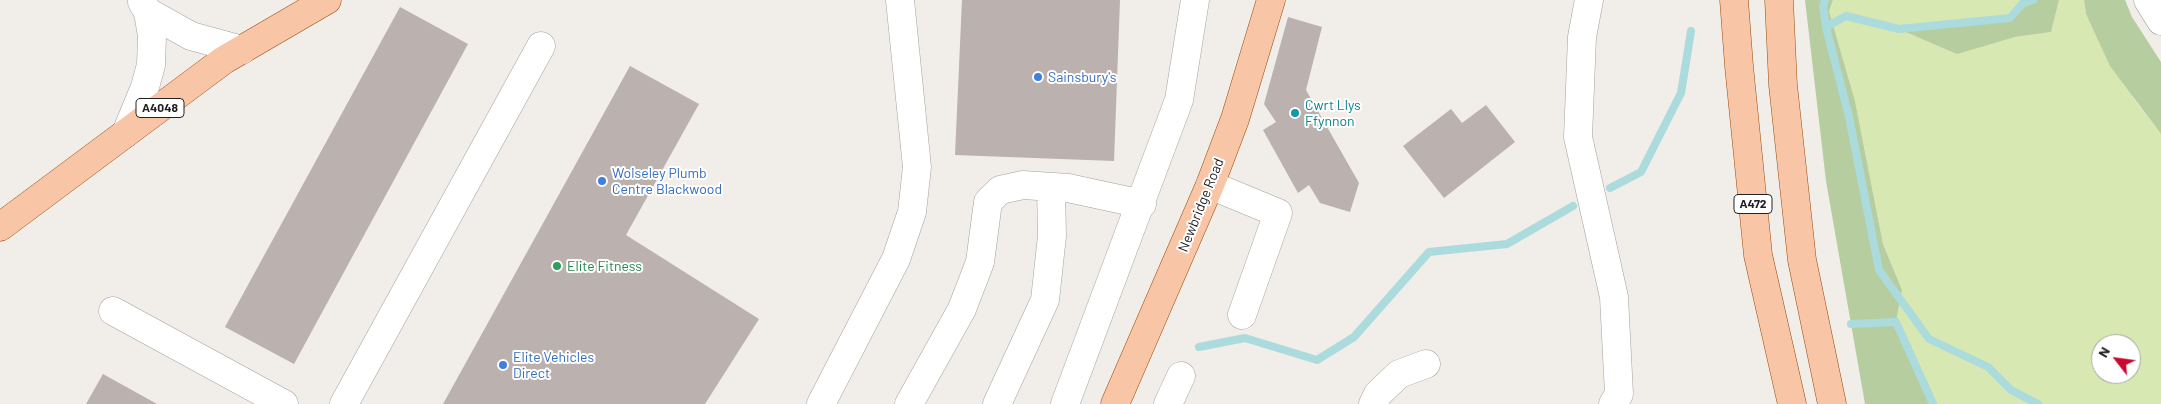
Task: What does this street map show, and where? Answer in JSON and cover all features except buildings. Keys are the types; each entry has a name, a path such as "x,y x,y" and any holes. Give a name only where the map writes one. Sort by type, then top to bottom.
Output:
{"main road":[{"name":"A4048","path":"0,226 224,60 327,0"},
{"name":"Newbridge Road","path":"1115,404 1210,185 1235,119 1271,0"},
{"name":"A472","path":"1734,0 1738,66 1758,255 1792,404"},
{"path":"1780,0 1783,85 1802,260 1832,404"}],"street":[{"path":"821,404 896,259 912,212 917,168 900,0"},
{"path":"1065,404 1142,204 1179,100 1195,0"},
{"path":"1589,0 1582,37 1578,137 1614,297 1619,394 1614,404"},
{"path":"2148,0 2161,21"},
{"path":"144,6 191,36 242,50"},
{"path":"126,133 145,87 151,66 152,36 144,6"},
{"path":"344,404 541,46"},
{"path":"909,404 962,309 980,262 988,202 1000,190 1023,185 1068,188 1142,204"},
{"path":"1210,185 1278,213 1242,315"},
{"path":"997,404 1045,300 1052,236 1051,187"},
{"path":"113,310 267,400"},
{"path":"1372,404 1378,394 1399,374 1426,364"},
{"path":"1168,404 1181,376"}],"green space":[{"path":"1805,0 1833,0 1829,11 1855,101 1883,244 1902,290 1896,322 1933,404 1865,404 1826,181"},
{"path":"1833,0 2033,0 2023,3 2010,18 1900,29 1991,43 2015,37 2051,32 2059,0 2084,0 2086,14 2134,99 2161,134 2161,404 1933,404 1896,322 1902,290 1883,244 1855,101 1829,11"},
{"path":"2033,0 2059,0 2051,32 2015,37 1957,54 1899,29 2010,18 2023,3"},
{"path":"2084,0 2125,0 2132,17 2161,62 2161,134 2110,66 2086,14"}],"waterway":[{"path":"1825,0 1823,6 1826,27 1849,117 1879,270 1929,339 1988,367 2011,390 2038,404"},
{"path":"1826,27 1846,16 1899,29 2010,18 2023,3 2033,0"},
{"path":"1610,188 1641,172 1681,93 1691,31"},
{"path":"1199,347 1245,338 1317,360 1354,337 1429,252 1507,244 1573,206"},
{"path":"1851,324 1896,322 1933,404"}],"place":[{"name":"Sainsbury's","path":"1038,77"},
{"name":"Cwrt Llys Ffynnon","path":"1295,113"},
{"name":"Wolseley Plumb Centre Blackwood","path":"602,181"},
{"name":"Elite Fitness","path":"557,266"},
{"name":"Elite Vehicles Direct","path":"503,365"}]}
